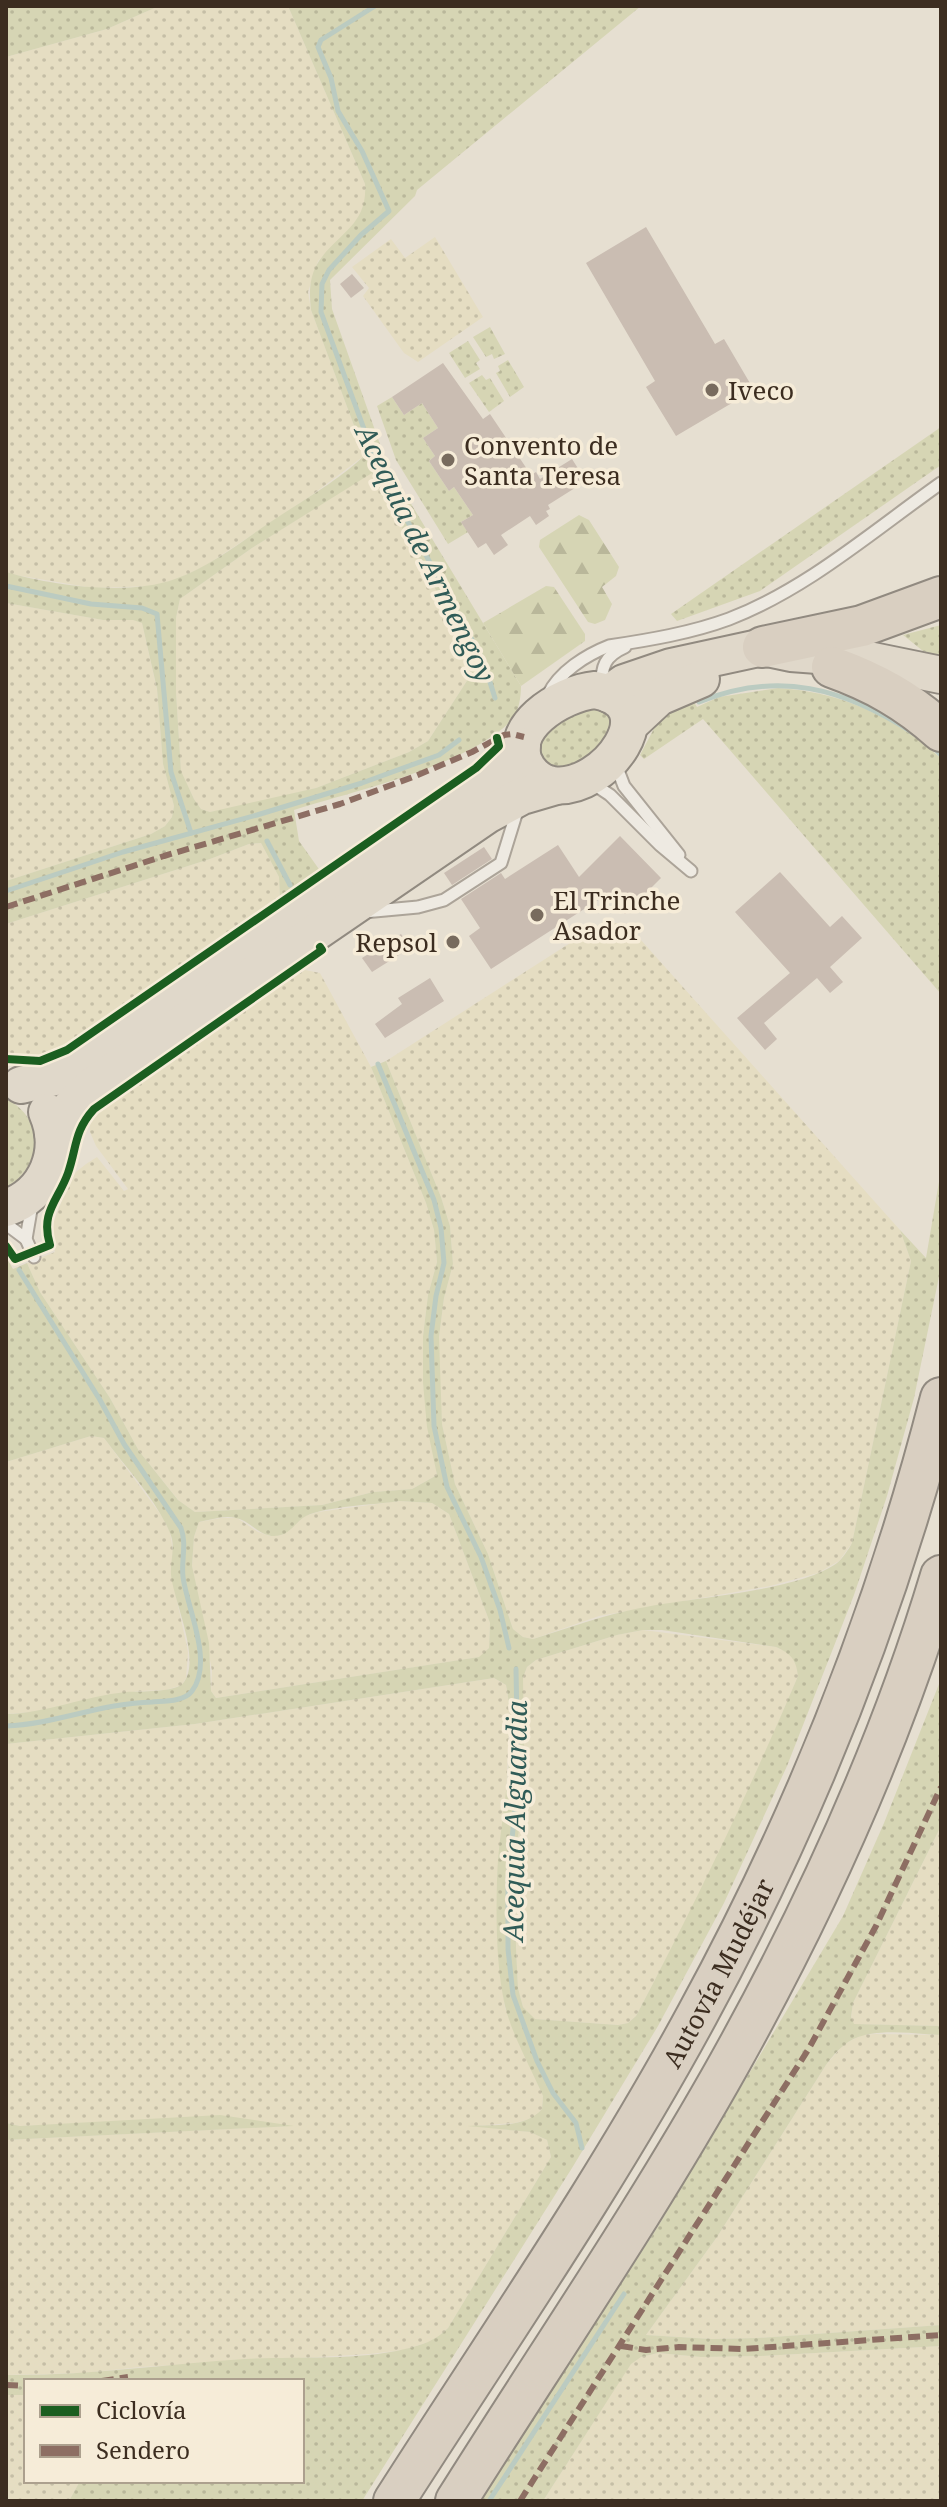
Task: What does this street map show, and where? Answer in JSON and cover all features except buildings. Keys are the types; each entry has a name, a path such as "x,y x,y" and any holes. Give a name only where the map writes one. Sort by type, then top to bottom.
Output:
{"highway":[{"path":"606,693 624,683 700,658 862,626 941,597"},
{"path":"763,647 791,653 858,658 941,675"},
{"path":"53,1133 79,1096 487,815 522,796 570,782 622,740 659,697 696,681 766,667 832,667 941,686"},
{"path":"832,667 873,682 892,693 941,731"},
{"path":"14,1081 60,1075 78,1065 482,786 502,769 548,707 581,691 606,693 622,705 622,740"},
{"path":"530,731 525,765 531,773 537,779 570,782"},
{"path":"6,1208 37,1189 49,1168 54,1145 46,1110 14,1081"},
{"name":"Autovía Mudéjar","path":"394,2501 627,2137 740,1934 810,1784 844,1699 904,1528 941,1398"},
{"name":"Autovía Mudéjar","path":"456,2501 670,2166 728,2065 811,1907 889,1724 941,1576"},
{"path":"889,1724 912,1711 941,1639"}],"lane":[{"path":"530,731 550,689 580,661 609,646 705,627 771,600 941,483"},
{"path":"606,693 601,671 604,663 616,651 637,642"},
{"path":"570,782 610,795 691,871 624,786 617,772 622,740"},
{"path":"343,913 418,907 444,900 501,863 522,796"},
{"path":"26,1239 37,1189"},
{"path":"6,1224 26,1239 34,1257"}],"shaded area":[{"path":"159,6 288,6 365,184 366,200 360,215 344,237 318,261 308,292 311,310 365,455 312,495 205,566 177,579 153,586 93,588 10,574 6,572 6,57 107,29"},
{"path":"435,237 483,317 418,362 404,353 363,296 369,288 352,267 391,239 405,258"},
{"path":"372,472 437,592 472,673 428,741 409,752 316,788 232,809 210,812 201,809 181,772 176,692 176,618 180,599 252,548"},
{"path":"6,603 103,620 142,623 157,690 163,764 174,806 172,817 165,826 151,834 6,881"},
{"path":"261,843 279,877 280,899 53,1054 26,1059 6,1056 6,924 249,844"},
{"path":"603,922 616,923 632,930 900,1230 911,1261 852,1543 839,1561 818,1573 770,1586 599,1616 533,1639 523,1637 513,1629 488,1554 455,1484 442,1424 439,1383 439,1337 444,1298 453,1264 450,1226 386,1061"},
{"path":"305,970 320,973 371,1067 434,1230 437,1262 428,1295 423,1336 423,1383 437,1475 412,1489 373,1492 322,1505 195,1512 179,1501 139,1451 110,1398 40,1292 27,1263 55,1252 51,1238 54,1221 67,1187 76,1172 86,1164 97,1157 124,1191 128,1189 96,1146 90,1132 90,1122 97,1111"},
{"path":"91,1436 104,1438 161,1515 170,1532 173,1552 171,1573 188,1652 186,1678 182,1685 166,1690 139,1691 33,1712 6,1714 6,1462"},
{"path":"399,1501 432,1503 449,1514 490,1623 489,1648 480,1657 216,1698 211,1691 212,1671 192,1566 194,1537 199,1522 237,1518 258,1532 270,1536 282,1535 305,1516 318,1512"},
{"path":"643,1630 776,1647 791,1654 797,1663 798,1676 761,1764 695,1903 636,2016 628,2023 618,2025 534,2019 523,2007 518,1988 516,1948 515,1851 523,1678 527,1667 536,1660"},
{"path":"494,1678 506,1685 510,1708 506,1798 497,1877 498,1952 505,2008 543,2096 542,2109 534,2118 515,2123 474,2126 530,2132 547,2140 551,2157 448,2328 435,2340 403,2350 370,2354 84,2373 6,2375 6,2140 288,2126 20,2126 6,2123 6,1744 195,1724"},
{"path":"941,1826 941,2026 853,2024 853,2003"},
{"path":"862,2035 941,2035 941,2325 757,2338 646,2335 717,2237 826,2065 844,2044"},
{"path":"941,2346 941,2501 543,2501 631,2363 641,2357 658,2353 701,2357 761,2356"},
{"path":"6,2395 24,2395 24,2483 79,2483 69,2501 6,2501"}],"green space":[{"path":"6,6 159,6 107,29 6,57"},
{"path":"288,6 641,6 417,190 415,196 330,280 332,309 387,464 521,686 516,713 491,737 466,752 408,775 294,810 299,841 321,872 280,899 279,877 261,843 249,844 6,924 6,881 151,834 165,826 172,817 174,806 163,764 157,689 142,623 103,620 6,603 6,572 68,585 114,588 175,579 227,552 333,481 365,455 311,310 310,297 312,279 319,261 357,219 362,209 365,184","holes":["372,473 437,592 472,673 428,741 409,752 316,788 210,812 201,809 181,771 176,692 176,618 180,599 252,548"]},
{"path":"490,327 505,354 494,359 492,354 486,357 473,337"},
{"path":"468,341 480,360 476,363 480,369 465,378 449,353"},
{"path":"508,360 524,387 510,397 496,373 500,371 498,366"},
{"path":"482,375 486,380 490,378 504,401 489,412 469,383"},
{"path":"392,397 404,415 422,403 438,428 423,438 435,456 429,461 449,491 454,487 473,515 461,522 468,532 448,544 396,460 377,406"},
{"path":"941,427 941,465 760,591 677,621 671,614"},
{"path":"579,515 589,520 619,567 616,576 602,587 612,604 605,620 595,624 588,622 539,547 540,540"},
{"path":"546,586 554,587 585,634 585,641 521,686 483,623"},
{"path":"941,625 941,656 923,651 903,635"},
{"path":"778,688 818,693 871,711 905,730 941,758 941,994 703,719 644,759 640,755 658,721 692,699 697,707 719,697"},
{"path":"585,706 606,710 615,726 590,759 557,771 539,759 542,739 552,726"},
{"path":"386,1061 450,1226 453,1264 444,1298 439,1337 442,1424 455,1484 488,1554 513,1629 523,1637 533,1639 640,1608 797,1581 819,1573 841,1559 852,1543 911,1261 900,1230 926,1258 941,1170 941,1267 914,1398 887,1496 854,1595 787,1766 724,1903 658,2026 362,2501 69,2501 79,2483 304,2483 304,2379 24,2379 24,2395 6,2395 6,2375 96,2372 245,2359 366,2355 423,2344 448,2328 551,2157 547,2140 530,2132 467,2126 517,2123 542,2109 543,2096 508,2017 498,1959 498,1855 510,1733 506,1685 494,1678 195,1724 6,1744 6,1714 36,1711 111,1694 174,1688 184,1682 190,1659 171,1575 172,1538 149,1496 104,1438 91,1436 6,1462 6,1257 13,1269 27,1263 40,1292 110,1398 139,1451 178,1500 195,1512 322,1505 373,1492 412,1489 437,1475 427,1427 423,1383 423,1336 428,1295 437,1262 434,1230 371,1067","holes":["399,1501 432,1503 449,1514 490,1623 489,1648 479,1657 216,1698 211,1691 209,1643 192,1566 194,1537 199,1522 222,1517 236,1518 274,1536 285,1534 303,1518 338,1508","662,1630 776,1647 792,1658 798,1676 721,1848 636,2016 628,2023 618,2025 535,2019 523,2007 518,1988 516,1948 515,1851 525,1800 523,1678 527,1667 536,1660 617,1635"]},
{"path":"6,1099 19,1107 28,1118 34,1143 27,1168 6,1188"},
{"path":"941,1679 941,1826 853,2003 851,2017 854,2024 941,2026 941,2035 876,2033 853,2039 839,2050 826,2065 717,2237 646,2335 757,2338 941,2325 941,2346 761,2356 701,2357 658,2353 641,2357 631,2364 543,2501 478,2501 657,2228 843,1916"},
{"path":"220,2115 294,2126 6,2140 6,2123 20,2126"}],"waterway":[{"name":"Acequia de Armengoy","path":"375,6 321,40 318,47 331,78 338,111 362,151 389,211 361,235 329,270 322,284 321,312 378,467 483,660 495,698"},
{"path":"6,586 91,604 142,608 157,614 171,772 191,833"},
{"path":"699,702 756,687 810,689 862,705 913,733"},
{"name":"Acequia de Armengoy","path":"6,891 123,852 362,783 439,755 459,740"},
{"path":"931,745 940,754"},
{"path":"267,841 290,885"},
{"name":"Acequia Alguardia","path":"378,1064 434,1200 441,1228 444,1263 431,1336 434,1426 447,1487 481,1557 500,1610 509,1648"},
{"path":"6,1726 43,1722 133,1703 179,1699 192,1691 200,1665 200,1650 183,1577 184,1540 181,1528 124,1444 19,1270"},
{"name":"Acequia Alguardia","path":"516,1669 518,1779 508,1879 508,1949 513,1995 537,2061 553,2093 576,2123 582,2148"},
{"name":"Acequia Alguardia","path":"489,2501 624,2294"}],"marked path":[{"path":"6,907 340,804 413,777 504,735 524,737"},
{"path":"520,2501 808,2050 876,1926 941,1787"},
{"path":"621,2346 646,2350 679,2347 743,2349 941,2335"},
{"path":"115,2379 128,2377"},
{"path":"6,2385 24,2386"}],"cycle path":[{"path":"6,1059 40,1061 67,1050 476,768 499,746 497,738"},
{"path":"6,1246 15,1259 50,1245 47,1234 49,1215 68,1173 79,1132 94,1109 322,950 320,947"}],"place":[{"name":"Iveco","path":"712,390"},
{"name":"Convento de Santa Teresa","path":"448,460"},
{"name":"El Trinche Asador","path":"537,915"},
{"name":"Repsol","path":"453,942"}]}
